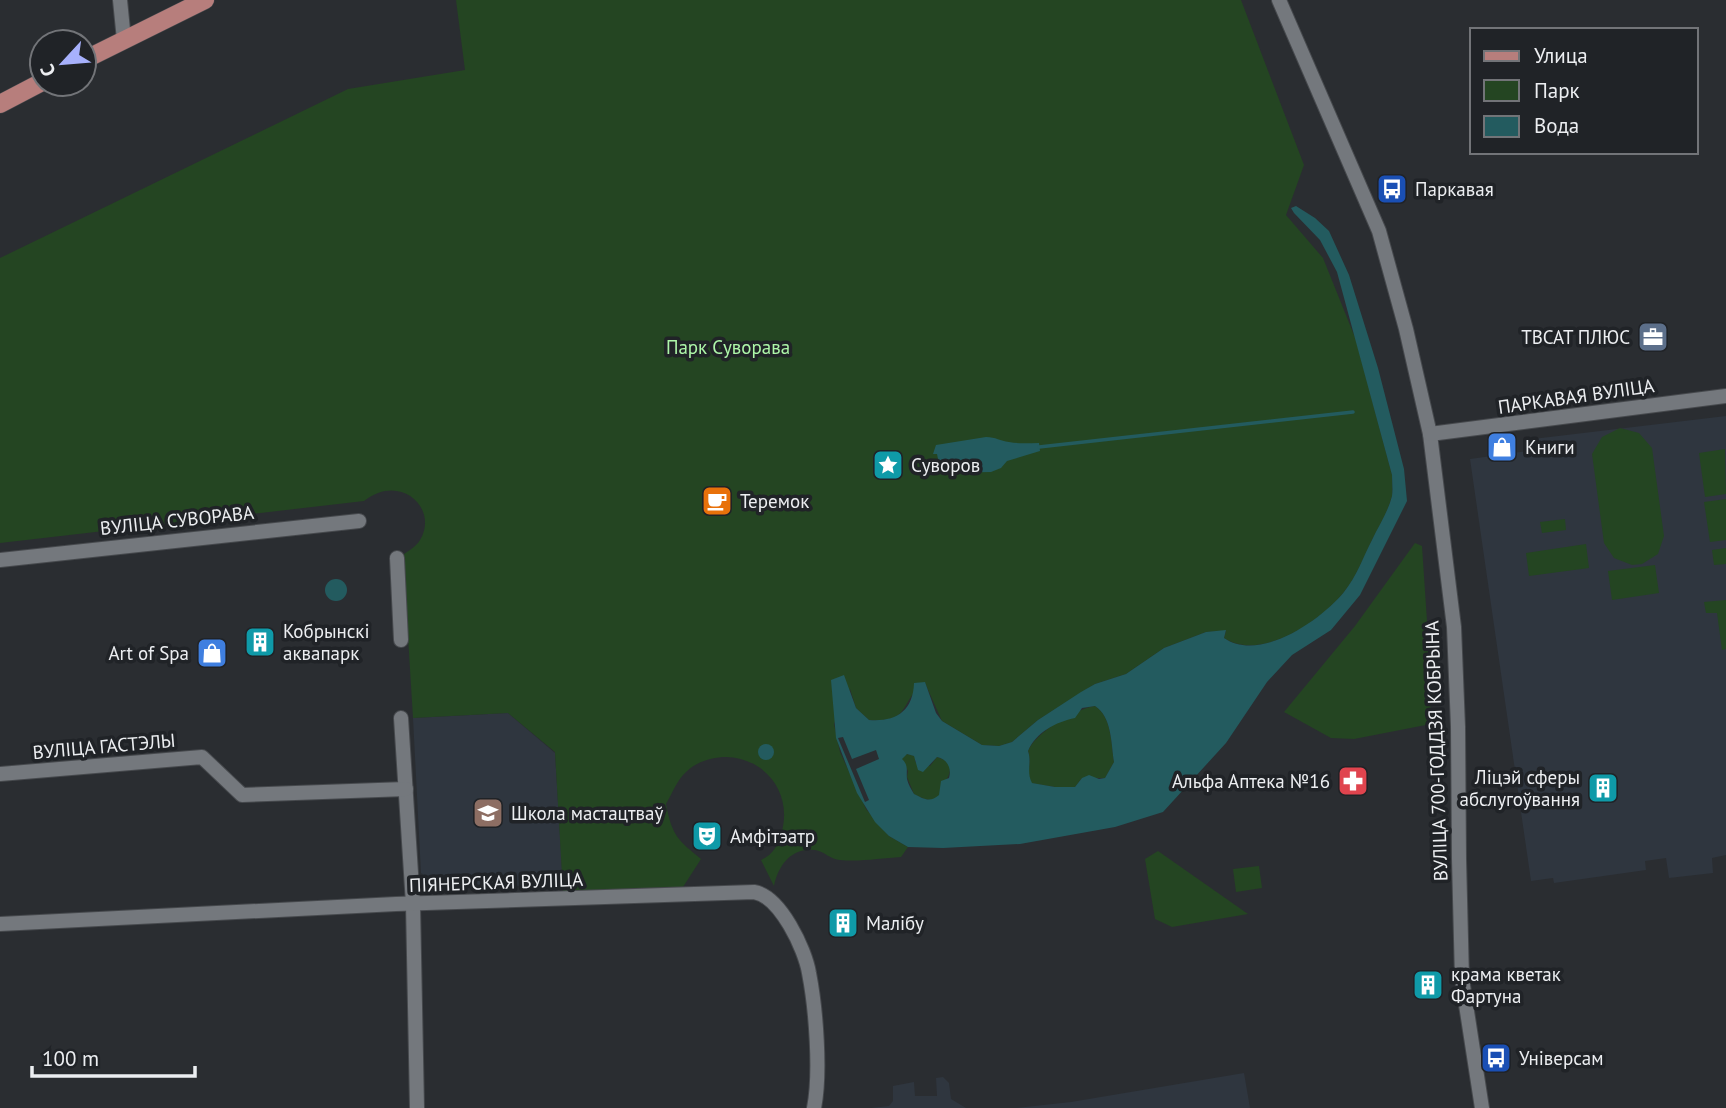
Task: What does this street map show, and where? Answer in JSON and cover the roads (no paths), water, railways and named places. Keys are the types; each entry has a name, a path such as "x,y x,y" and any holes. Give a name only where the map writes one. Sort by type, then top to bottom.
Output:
{"main road":[{"path":"98,53 205,0"},
{"path":"0,104 28,89"}],"street":[{"path":"120,0 124,40"},
{"name":"ВУЛІЦА 700-ГОДДЗЯ КОБРЫНА","path":"1279,0 1379,231 1430,434 1454,627 1462,979 1482,1108"},
{"name":"ПАРКАВАЯ ВУЛІЦА","path":"1430,434 1726,396"},
{"name":"ВУЛІЦА СУВОРАВА","path":"0,560 359,521"},
{"path":"397,558 401,640"},
{"path":"401,718 413,904 417,1108"},
{"name":"ВУЛІЦА ГАСТЭЛЫ","path":"0,774 202,757 242,795 406,789"},
{"name":"ПІЯНЕРСКАЯ ВУЛІЦА","path":"0,924 413,904 764,893 783,914 809,970 818,1087 814,1108"}],"water":[{"path":"1296,206 1329,231 1349,275 1378,368 1404,469 1407,501 1360,595 1331,630 1292,655 1267,682 1226,743 1163,812 1115,827 1020,844 908,847 889,836 875,822 857,793 836,738 831,680 844,675 856,708 869,720 887,719 901,713 910,701 914,683 925,682 936,713 942,721 982,745 999,746 1012,742 1038,720 1081,692 1095,684 1126,674 1164,648 1206,632 1226,630 1224,638 1239,644 1272,642 1321,615 1349,586 1388,508 1392,496 1392,475 1337,272 1320,240 1291,208","holes":["1095,706 1105,717 1111,739 1114,762 1105,778 1089,775 1082,778 1075,787 1032,783 1028,751 1036,738 1054,725 1075,718 1082,708","907,754 914,756 918,770 923,772 937,757 948,764 949,778 941,781 939,795 927,799 914,794 908,783 906,766 902,759"]},
{"path":"986,437 1012,443 1039,443 1040,451 1007,461 1001,468 991,472 937,473 934,465 939,464 937,454 933,454 936,445"},
{"path":"336,579 346,586 347,590 340,600 336,601 326,594 325,590 332,580"},
{"path":"766,744 774,752 766,760 758,752"}],"waterway":[{"path":"1039,447 1353,412"}],"place":[{"name":"Паркавая","path":"1392,189"},
{"name":"ТВСАТ ПЛЮС","path":"1653,337"},
{"name":"Книги","path":"1502,447"},
{"name":"Суворов","path":"888,465"},
{"name":"Теремок","path":"717,501"},
{"name":"Кобрынскі аквапарк","path":"260,642"},
{"name":"Art of Spa","path":"212,653"},
{"name":"Альфа Аптека №16","path":"1353,781"},
{"name":"Ліцэй сферы абслугоўвання","path":"1603,788"},
{"name":"Школа мастацтваў","path":"488,813"},
{"name":"Амфітэатр","path":"707,836"},
{"name":"Малібу","path":"843,923"},
{"name":"крама кветак Фартуна","path":"1428,985"},
{"name":"Універсам","path":"1496,1058"}],"park label":[{"name":"Парк Суворава","path":"728,347"}]}
